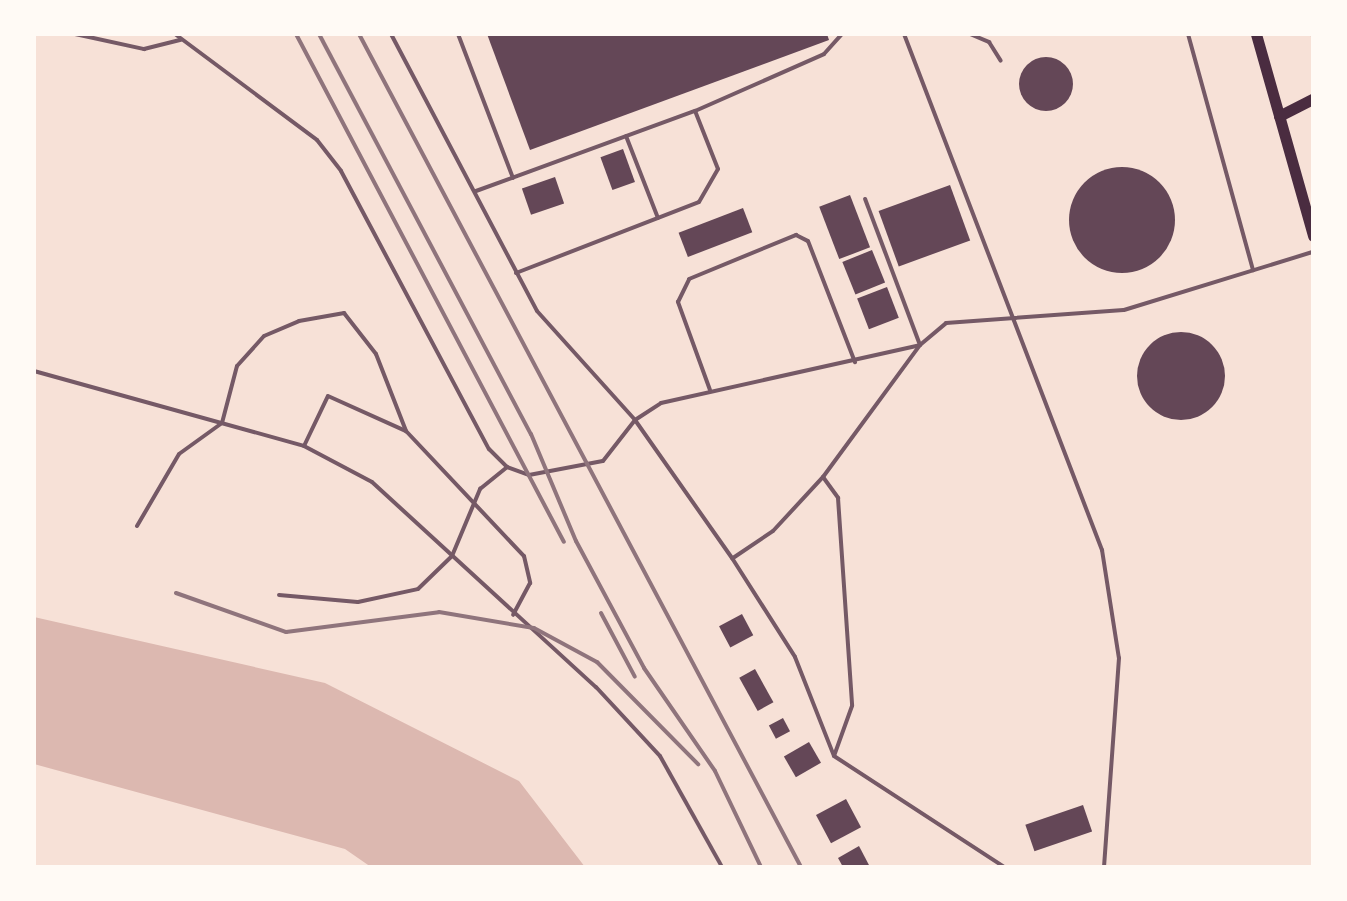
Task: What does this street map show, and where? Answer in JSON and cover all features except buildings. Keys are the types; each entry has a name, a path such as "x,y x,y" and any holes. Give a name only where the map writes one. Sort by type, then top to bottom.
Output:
{"main road":[{"path":"1256,34 1313,236"},
{"path":"1279,116 1313,99"}],"lane":[{"path":"75,34 144,49 181,40"},
{"path":"175,34 317,140 341,171 489,449 507,467 548,474 603,461 635,420 661,403 710,390 856,363 920,345"},
{"path":"391,34 476,191 516,273 552,332 635,420 732,558 795,657 834,756 1004,867"},
{"path":"458,34 513,178"},
{"path":"476,191 695,111 824,54 842,34"},
{"path":"906,34 1009,315 1102,550 1119,658 1104,867"},
{"path":"970,34 989,42 1001,61"},
{"path":"1188,34 1253,270"},
{"path":"516,273 699,202 718,169 695,111"},
{"path":"626,136 658,218"},
{"path":"865,199 920,345"},
{"path":"710,390 678,302 689,279 796,235 808,241 856,363"},
{"path":"732,558 773,531 823,477 920,345 946,323 1009,315 1124,310 1313,252"},
{"path":"137,526 179,454 222,423 237,366 264,336 344,313 376,354 406,431 529,567 524,601 512,616"},
{"path":"34,373 304,446 372,482 512,616 596,687 660,756 722,867"},
{"path":"304,446 328,396 406,431"},
{"path":"279,595 358,602 406,594 452,556 480,489 507,467"},
{"path":"823,477 838,498 852,706 834,756"}],"shaded area":[{"path":"34,617 325,683 519,781 585,867 371,867 345,849 34,764"}],"railway":[{"path":"296,34 564,542"},
{"path":"319,34 531,434 576,541 644,668 715,771 761,867"},
{"path":"359,34 801,867"},
{"path":"176,593 286,632 439,612 534,628 597,662 698,764"},
{"path":"601,613 635,677"}]}
